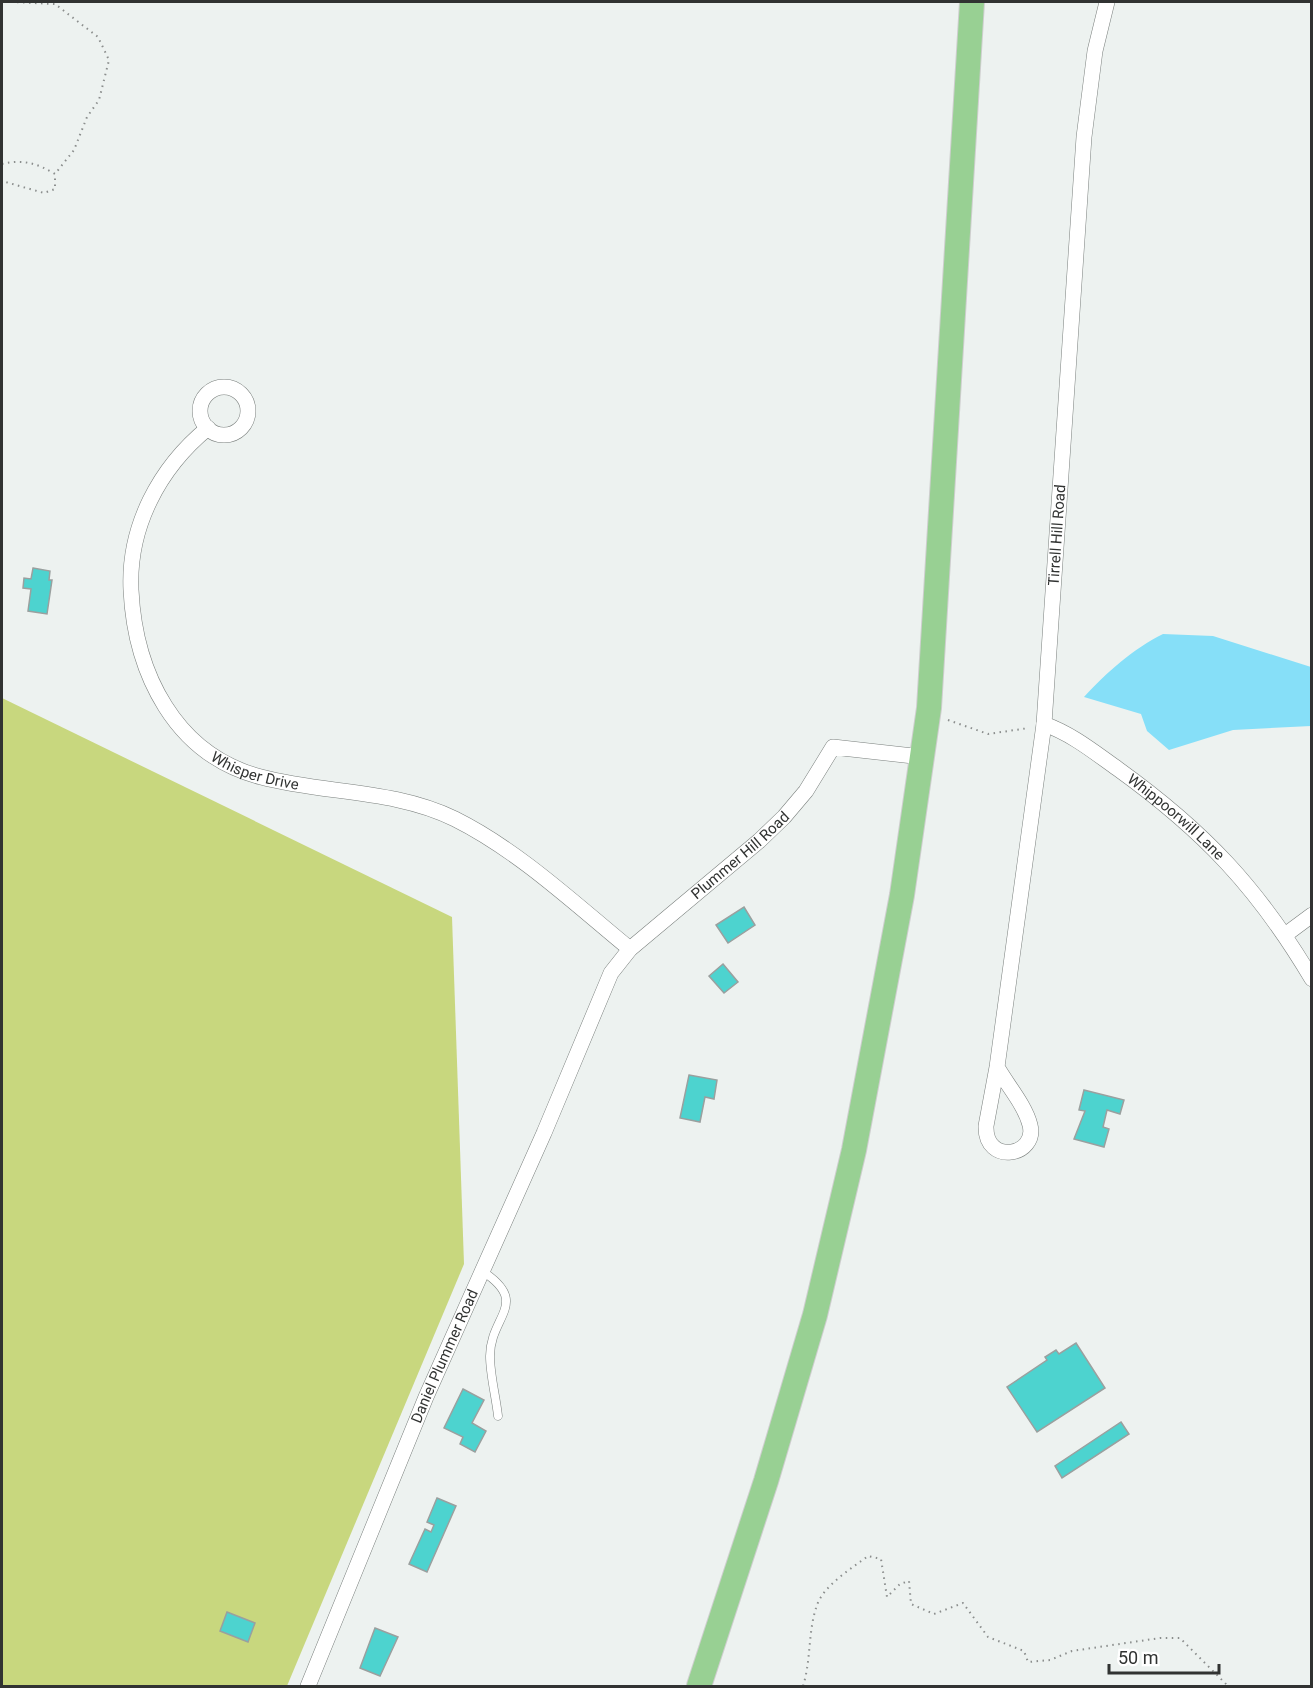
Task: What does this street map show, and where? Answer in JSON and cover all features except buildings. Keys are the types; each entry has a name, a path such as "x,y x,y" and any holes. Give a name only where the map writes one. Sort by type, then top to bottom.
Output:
{"main road":[{"path":"699,1686 766,1481 815,1315 836,1230 889,978 929,708 972,2"}],"street":[{"name":"Tirrell Hill Road","path":"997,1067 1030,1126 1029,1140 1025,1146 1013,1153 993,1147 986,1133 1044,726 1084,137 1093,62 1107,2"},
{"name":"Whisper Drive","path":"207,428 179,455 154,491 143,514 133,549 131,587 136,632 150,681 165,711 202,749 245,773 295,784 378,795 411,803 456,820 501,846 630,949"},
{"name":"Whippoorwill Lane","path":"1044,726 1072,736 1160,799 1199,832 1234,868 1286,934 1311,979"},
{"name":"Plummer Hill Road","path":"588,1029 611,973 630,949 759,841 784,817 806,791 833,747 922,757"},
{"path":"1286,934 1311,915"},
{"name":"Daniel Plummer Road","path":"308,1686 426,1397 588,1029"}],"lane":[{"path":"481,1270 498,1281 506,1294 504,1315 493,1336 490,1355 498,1416"}],"path":[{"path":"2,181 44,193 55,189 55,174 74,150 87,117 99,100 109,60 98,37 55,4 11,2"},
{"path":"2,164 12,162 40,164 55,174"},
{"path":"929,708 953,723 985,734 1044,726"},
{"path":"803,1686 809,1667 816,1606 835,1581 868,1556 881,1559 887,1597 900,1584 909,1581 911,1604 934,1614 963,1603 988,1637 1024,1651 1028,1662 1050,1660 1071,1651 1160,1638 1180,1638 1228,1686"}],"green space":[{"path":"2,698 452,917 464,1264 287,1686 2,1686"}],"water":[{"path":"1163,634 1213,636 1311,667 1311,726 1233,730 1169,750 1147,731 1141,714 1084,697 1121,662"}]}
